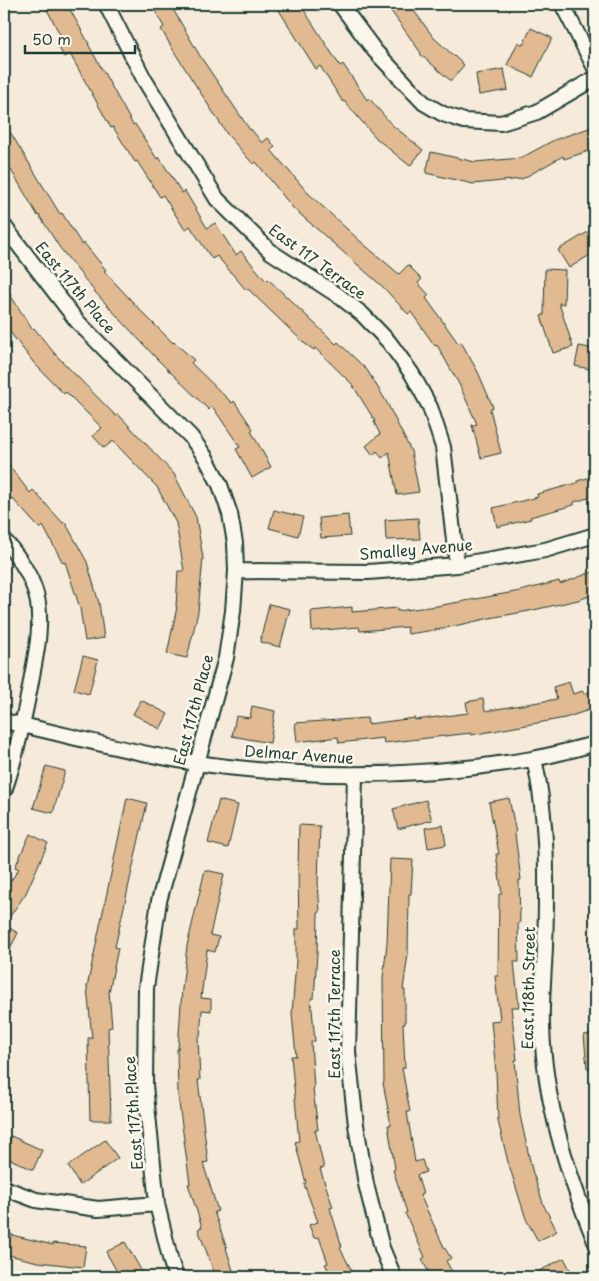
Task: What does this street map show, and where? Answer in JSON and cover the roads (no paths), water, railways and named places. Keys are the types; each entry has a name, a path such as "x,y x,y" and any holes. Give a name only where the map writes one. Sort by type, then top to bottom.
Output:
{"street":[{"name":"East 117 Terrace","path":"106,4 144,79 217,199 271,252 339,296 362,314 389,342 412,374 430,407 443,447 457,565"},
{"path":"340,4 375,51 424,103 443,114 464,121 501,123 537,112 595,78"},
{"path":"562,4 595,68"},
{"name":"East 117th Place","path":"4,226 78,321 191,437 206,458 220,485 230,514 235,543 236,571 233,611 226,658 160,901 146,988 145,1085 157,1204 170,1262 176,1277"},
{"name":"Smalley Avenue","path":"236,571 368,572 457,565 544,550 595,535"},
{"path":"4,540 19,556 30,576 38,602 40,634 23,725 4,791"},
{"name":"Delmar Avenue","path":"4,721 111,747 196,763 278,772 355,775 444,771 534,759 595,744"},
{"name":"East 118th Street","path":"534,759 541,787 545,857 546,928 542,1025 546,1085 556,1131 595,1241"},
{"name":"East 117th Terrace","path":"355,775 348,1052 356,1125 366,1184 382,1248 394,1277"},
{"path":"4,1188 36,1200 98,1209 157,1204"}]}
